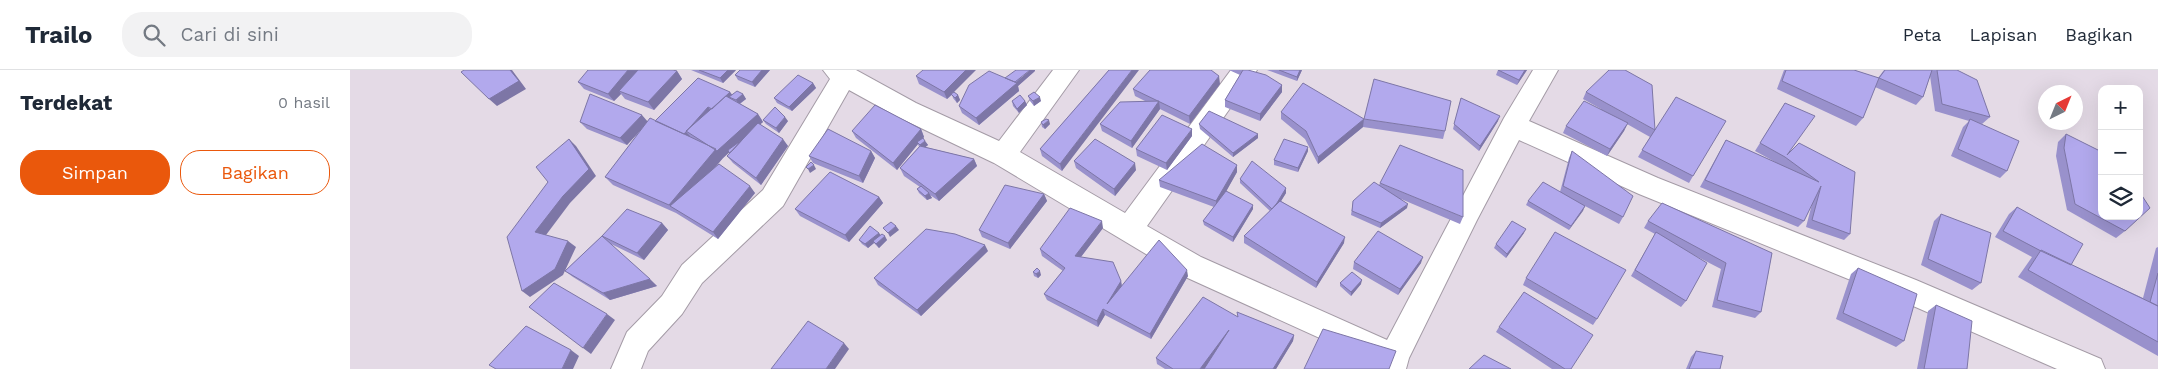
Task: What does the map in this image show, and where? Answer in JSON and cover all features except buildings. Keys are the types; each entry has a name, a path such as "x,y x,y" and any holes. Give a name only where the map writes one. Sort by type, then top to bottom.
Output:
{"street":[{"path":"1003,155 1067,70"},
{"path":"1129,229 1245,70"},
{"path":"626,369 637,342 672,305 692,274 773,198 840,73 907,110 1003,155 1192,266 1393,363 1471,203 1513,125 1546,70"},
{"path":"1513,125 1565,150 1695,206 1880,278 2090,369"}]}
